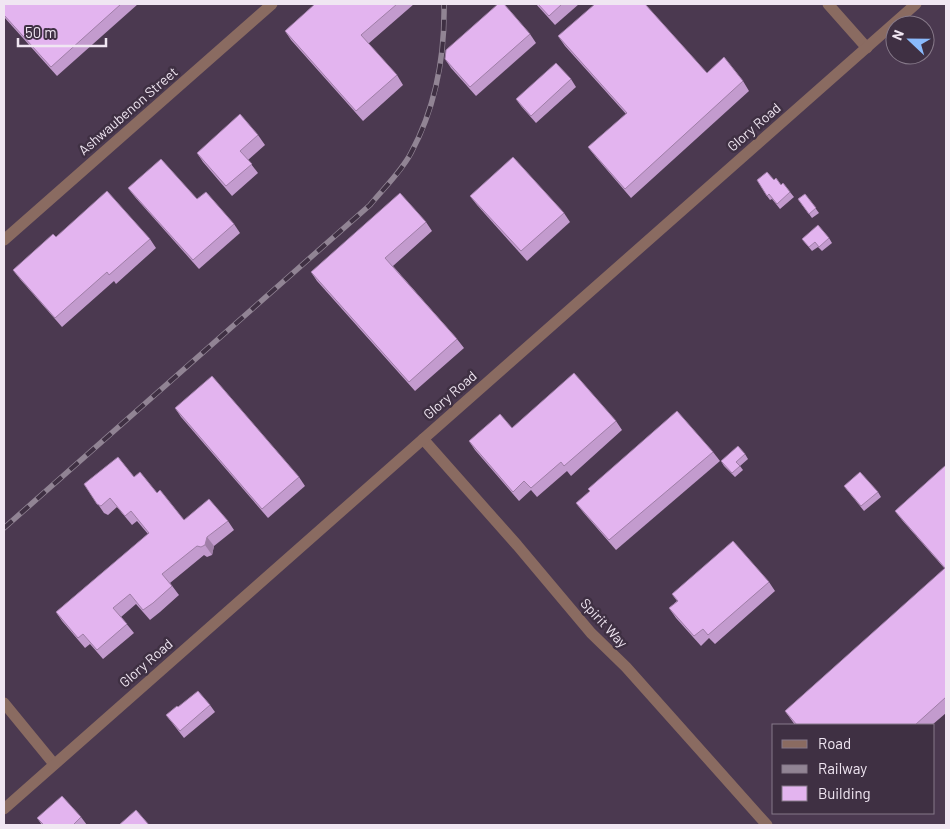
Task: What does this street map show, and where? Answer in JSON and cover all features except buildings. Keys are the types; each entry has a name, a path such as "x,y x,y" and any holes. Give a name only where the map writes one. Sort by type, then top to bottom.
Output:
{"street":[{"name":"Ashwaubenon Street","path":"4,240 272,4"},
{"path":"828,4 867,48"},
{"name":"Glory Road","path":"4,809 916,4"},
{"name":"Spirit Way","path":"422,440 517,545 590,633 626,667 767,825"},
{"path":"4,703 54,764"}],"shaded area":[{"path":"4,4 946,4 946,825 4,825"}],"railway":[{"path":"4,528 370,205 392,180 411,153 420,135 433,99 441,62 444,4"}]}
